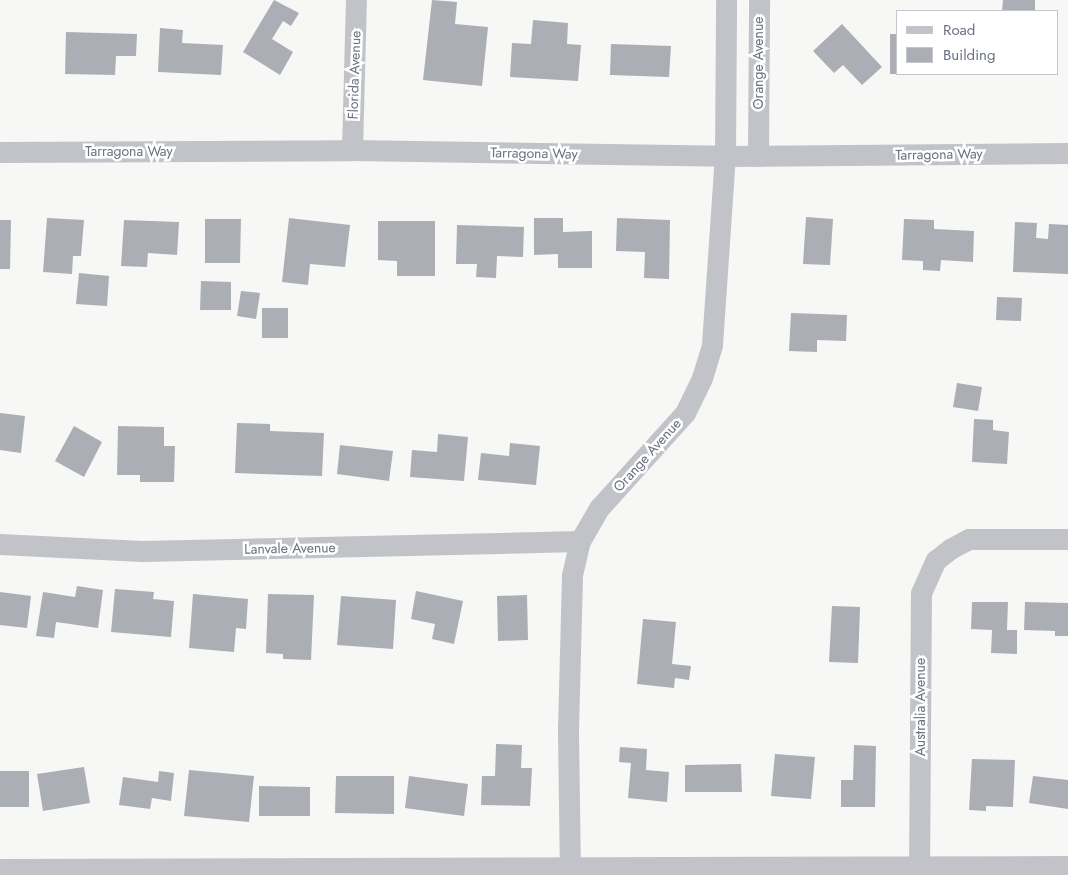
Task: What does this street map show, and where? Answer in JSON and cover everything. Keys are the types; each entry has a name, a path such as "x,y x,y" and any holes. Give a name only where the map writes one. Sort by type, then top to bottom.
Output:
{"street":[{"name":"Florida Avenue","path":"352,150 356,0"},
{"name":"Orange Avenue","path":"570,871 568,730 572,575 580,542 600,507 685,413 702,378 713,336 726,156 726,0"},
{"name":"Orange Avenue","path":"758,156 759,0"},
{"name":"Tarragona Way","path":"0,152 352,150 726,156 1068,153"},
{"name":"Australia Avenue","path":"919,871 921,593 936,560 950,548 969,539 1068,539"},
{"name":"Lanvale Avenue","path":"0,544 142,551 580,542"},
{"path":"0,869 181,872 919,871 1068,866"}],"building":[{"path":"274,0 299,13 291,26 283,21 272,39 293,52 280,75 243,52"},
{"path":"432,0 457,2 455,24 488,27 482,86 423,80"},
{"path":"1003,0 1035,0 1035,10 1002,10"},
{"path":"533,20 568,23 567,44 581,45 578,81 510,77 512,43 531,44"},
{"path":"842,24 882,67 862,85 843,65 834,73 813,51"},
{"path":"160,28 183,30 182,43 223,45 221,75 158,72"},
{"path":"66,32 137,34 136,56 116,56 115,75 65,74"},
{"path":"890,34 896,34 896,74 890,74"},
{"path":"611,44 671,46 669,77 610,75"},
{"path":"806,217 833,219 830,265 803,264"},
{"path":"47,218 84,220 81,256 73,256 72,274 43,272"},
{"path":"289,218 350,225 345,267 310,264 308,285 282,282"},
{"path":"534,218 563,218 563,232 592,231 592,268 558,268 558,254 534,255"},
{"path":"617,218 670,220 669,279 644,278 645,252 616,251"},
{"path":"205,219 241,219 240,263 205,263"},
{"path":"904,219 934,220 934,229 974,231 973,262 941,260 940,271 923,270 923,261 902,260"},
{"path":"0,220 11,220 10,269 0,269"},
{"path":"124,220 179,222 177,255 148,253 147,267 121,266"},
{"path":"378,221 435,221 435,276 397,276 397,261 378,260"},
{"path":"1015,222 1037,223 1036,238 1048,239 1049,224 1068,225 1068,274 1013,272"},
{"path":"457,225 524,227 523,257 497,256 496,278 476,277 477,264 456,264"},
{"path":"79,273 109,276 107,306 76,304"},
{"path":"201,281 231,282 231,310 200,310"},
{"path":"241,291 260,293 256,319 237,316"},
{"path":"997,297 1022,298 1021,321 996,320"},
{"path":"262,308 288,308 288,338 262,338"},
{"path":"791,313 847,315 846,341 817,340 817,352 789,351"},
{"path":"957,383 982,387 978,411 953,407"},
{"path":"0,413 25,416 21,453 0,450"},
{"path":"974,419 993,420 993,430 1009,432 1007,464 972,462"},
{"path":"237,423 270,424 270,431 324,433 322,476 235,473"},
{"path":"74,426 102,442 84,477 55,461"},
{"path":"118,426 164,427 164,446 175,446 174,482 140,482 140,475 117,475"},
{"path":"438,434 468,437 464,481 410,477 412,450 437,452"},
{"path":"510,443 540,446 536,485 478,480 481,453 509,456"},
{"path":"340,445 393,451 389,481 337,474"},
{"path":"77,586 103,590 98,628 56,622 54,638 36,636 43,592 75,597"},
{"path":"115,589 154,592 153,599 174,601 171,637 111,632"},
{"path":"416,591 463,601 454,644 432,639 435,624 411,619"},
{"path":"0,592 31,596 27,628 0,625"},
{"path":"193,594 248,599 246,629 236,628 234,652 189,648"},
{"path":"268,594 314,595 311,660 283,659 283,654 266,653"},
{"path":"527,595 528,640 498,641 497,596"},
{"path":"341,596 396,600 393,649 337,645"},
{"path":"972,602 1008,602 1007,630 1017,630 1017,654 991,653 992,630 971,629"},
{"path":"1025,602 1068,603 1068,636 1055,636 1055,631 1024,630"},
{"path":"832,606 860,607 858,663 829,662"},
{"path":"643,619 676,622 672,664 691,666 689,680 675,678 674,688 637,684"},
{"path":"496,744 522,745 521,768 532,768 530,806 481,805 482,776 495,776"},
{"path":"854,745 876,746 875,807 841,807 841,780 853,780"},
{"path":"620,747 647,749 646,770 669,772 667,802 628,798 631,763 619,762"},
{"path":"775,754 815,757 811,799 771,796"},
{"path":"972,759 1015,760 1013,807 986,806 986,811 969,810"},
{"path":"741,764 742,792 685,792 685,765"},
{"path":"84,767 90,803 43,811 37,774"},
{"path":"189,770 254,776 249,822 184,816"},
{"path":"0,771 29,771 29,807 0,807"},
{"path":"159,771 174,773 171,801 152,798 150,809 119,805 123,777 158,782"},
{"path":"336,776 394,776 394,814 335,813"},
{"path":"409,776 468,784 464,816 405,808"},
{"path":"1033,776 1068,780 1068,809 1029,803"},
{"path":"259,786 310,787 310,816 259,816"}]}
